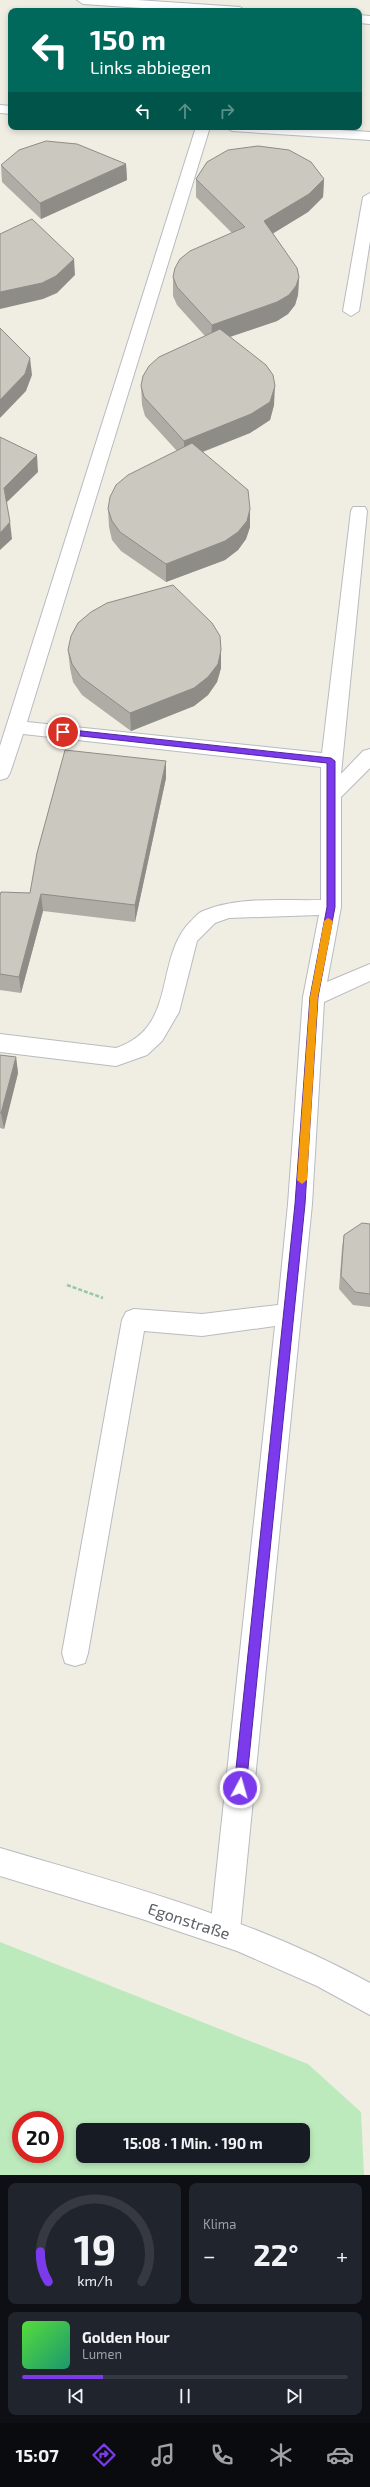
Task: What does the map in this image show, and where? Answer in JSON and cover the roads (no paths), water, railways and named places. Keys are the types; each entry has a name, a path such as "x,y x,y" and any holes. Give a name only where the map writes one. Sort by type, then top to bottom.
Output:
{"street":[{"path":"83,0 197,8"},
{"path":"0,773 202,130"},
{"path":"278,130 370,136"},
{"path":"351,311 370,197"},
{"path":"225,1931 300,1204 314,997 331,907 331,761 359,511"},
{"path":"16,726 331,761"},
{"path":"331,795 370,756"},
{"path":"0,1043 116,1057 139,1049 154,1035 168,1012 188,937 208,917 229,910 331,907"},
{"path":"314,997 370,972"},
{"path":"75,1653 134,1320 202,1325 289,1314"},
{"name":"Egonstraße","path":"0,1862 225,1931 346,1985 370,2000"}]}
